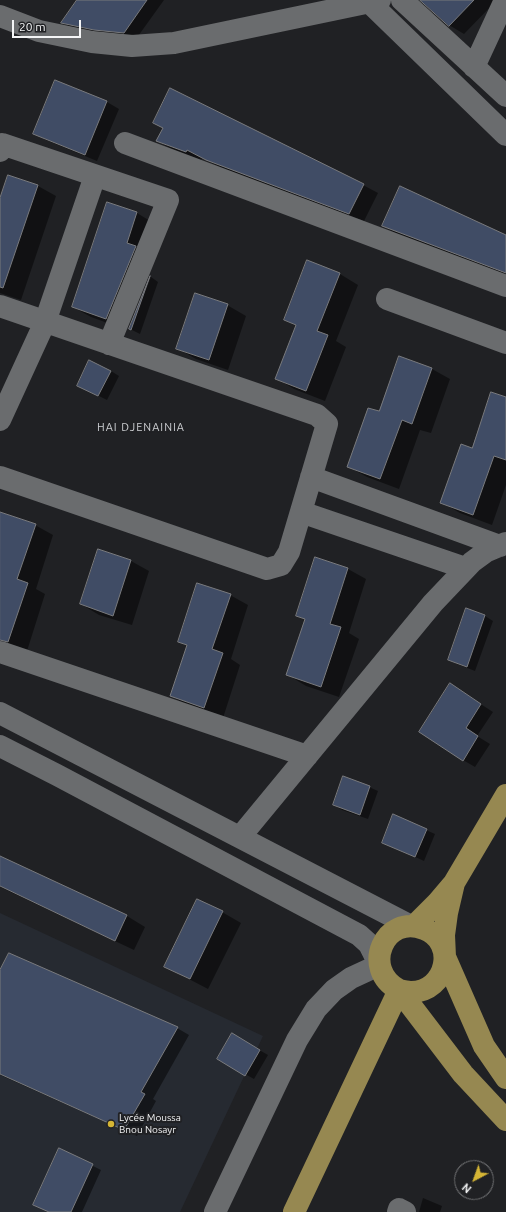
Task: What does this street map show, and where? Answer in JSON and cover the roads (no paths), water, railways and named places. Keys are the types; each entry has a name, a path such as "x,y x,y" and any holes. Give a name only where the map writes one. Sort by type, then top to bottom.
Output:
{"main road":[{"path":"412,926 437,903 454,883 505,798"},
{"path":"399,990 410,992 421,991 431,986 439,978 444,968 446,913 454,883"},
{"path":"506,1078 484,1046 445,957 442,945 435,935 425,929 412,926 400,928 390,934 383,942 379,953 379,964 383,976 390,984 399,990 463,1074 506,1120"},
{"path":"294,1212 399,990"}],"street":[{"path":"402,0 506,96"},
{"path":"474,67 505,0"},
{"path":"0,16 39,31 92,42 132,46 174,43 372,1 506,134"},
{"path":"125,143 506,286"},
{"path":"0,150 2,144 168,200 109,344"},
{"path":"0,420 45,322 95,176"},
{"path":"387,298 506,343"},
{"path":"0,306 317,415 327,424 289,552 281,565 267,569 0,477"},
{"path":"311,477 503,544"},
{"path":"301,512 465,568"},
{"path":"240,837 432,603 472,562 487,551 503,544"},
{"path":"0,652 307,756"},
{"path":"0,713 412,926"},
{"path":"0,746 92,793 359,935 370,944 379,964 351,978 334,990 316,1009 297,1040 215,1212"},
{"path":"398,1212 400,1209 405,1212"}],"place":[{"name":"Lycée Moussa Bnou Nosayr","path":"111,1124"}],"district":[{"name":"HAI DJENAINIA","path":"141,427"}]}
